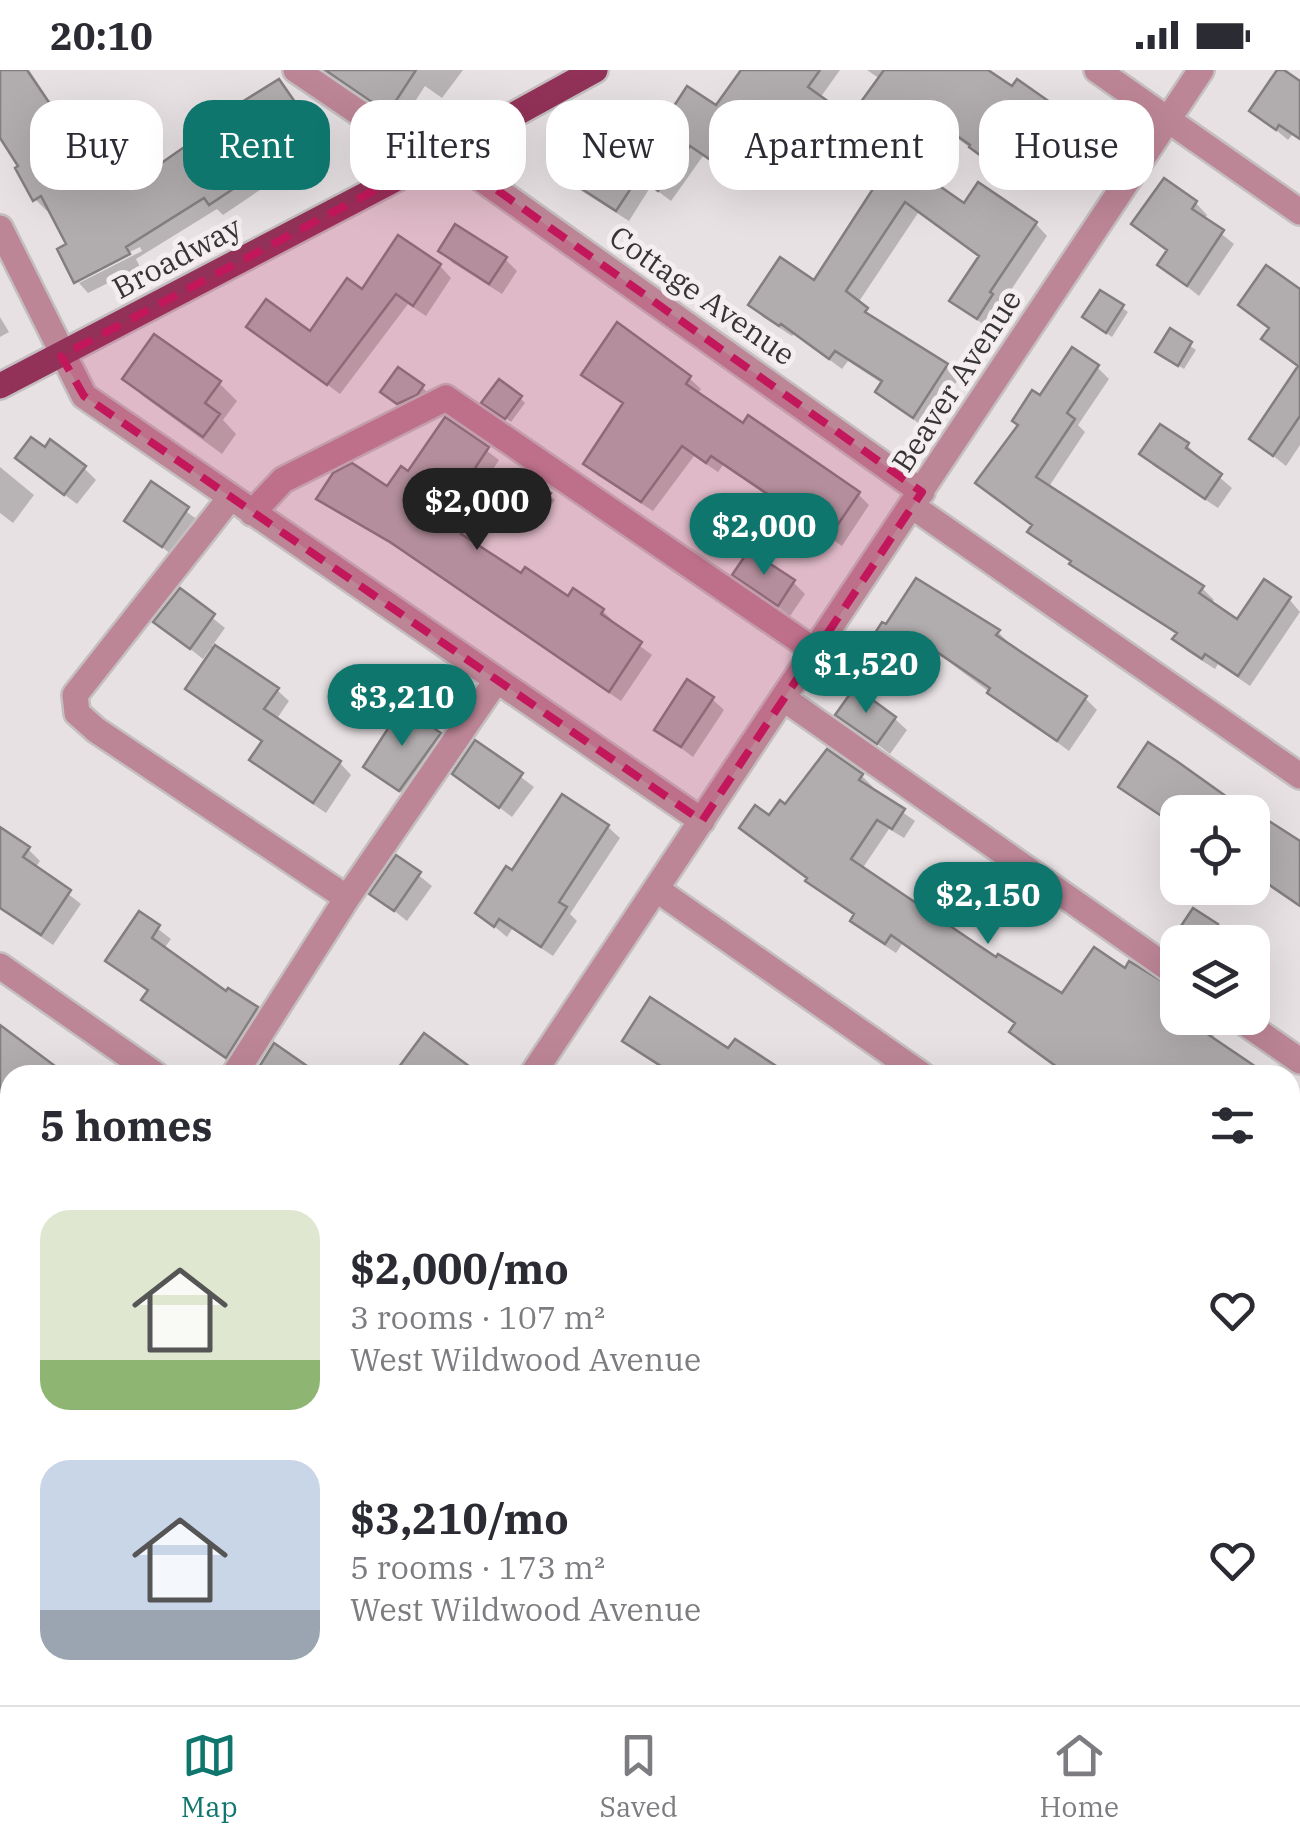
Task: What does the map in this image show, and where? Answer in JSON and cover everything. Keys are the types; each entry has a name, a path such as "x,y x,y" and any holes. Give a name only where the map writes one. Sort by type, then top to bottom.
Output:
{"main road":[{"name":"Broadway","path":"526,108 594,70"},
{"name":"Broadway","path":"0,386 375,190"}],"street":[{"name":"Cottage Avenue","path":"296,70 350,103"},
{"path":"1097,70 1300,212"},
{"name":"Beaver Avenue","path":"539,1065 1201,70"},
{"name":"Cottage Avenue","path":"483,190 1300,776"},
{"path":"0,228 84,396 702,821"},
{"path":"252,512 283,480 446,398 814,651"},
{"path":"230,498 75,695 77,712 96,730 347,898"},
{"path":"240,1065 347,898 496,681"},
{"path":"783,698 1160,962"},
{"path":"656,890 908,1065"},
{"path":"0,966 142,1065"},
{"path":"1263,1035 1300,1061"}],"highlighted area":[{"path":"445,153 922,492 702,821 84,396 61,356"}],"building":[{"path":"0,70 27,70 47,100 30,100 30,190 163,190 163,162 183,148 183,190 232,190 209,205 204,198 126,247 130,254 74,283 57,249 66,244 41,196 33,201 0,138"},
{"path":"325,70 416,70 396,100 369,100"},
{"path":"741,70 820,70 808,87 826,100 720,100"},
{"path":"884,70 988,70 1012,86 1017,79 1047,100 979,100 979,154 959,137 959,100 862,100"},
{"path":"1277,70 1284,70 1300,81 1300,139 1279,125 1276,130 1249,111"},
{"path":"279,79 294,100 245,100"},
{"path":"687,86 709,100 709,159 689,147 689,100 678,100"},
{"path":"1164,178 1197,201 1192,209 1224,230 1187,286 1157,265 1167,250 1131,224"},
{"path":"978,182 979,190 990,190 1037,222 990,292 993,294 977,319 949,301 979,256 905,202 846,291 868,308 865,312 948,364 913,418 875,392 882,381 835,351 829,359 748,305 780,257 814,280 872,190 945,190 964,203"},
{"path":"584,190 630,190 616,211"},
{"path":"455,224 507,257 489,284 438,251"},
{"path":"398,235 441,264 413,306 396,294 327,385 246,327 266,299 310,331 347,278 362,289"},
{"path":"1266,265 1300,289 1300,416 1273,456 1249,439 1298,366 1261,339 1269,328 1238,305"},
{"path":"1100,290 1124,305 1106,333 1082,317"},
{"path":"617,322 691,376 686,384 743,423 748,415 860,492 830,536 711,456 706,463 682,446 641,502 583,464 623,403 581,375"},
{"path":"1170,328 1192,342 1178,366 1155,352"},
{"path":"154,334 221,381 205,403 220,414 203,437 122,379"},
{"path":"1072,347 1099,365 1067,413 1075,419 1036,477 1204,586 1199,593 1237,619 1264,579 1291,597 1238,676 1205,654 1202,659 1172,639 1177,633 1069,564 1071,561 1027,532 1032,525 975,483 1018,425 1012,421 1032,390 1040,395"},
{"path":"398,367 424,385 417,395 397,404 380,392"},
{"path":"499,379 522,396 505,419 481,403"},
{"path":"445,417 489,447 456,497 477,511 461,534 521,573 525,567 568,596 573,588 604,609 601,614 642,642 609,692 390,542 316,499 333,473 352,463 387,486 401,466 408,471"},
{"path":"1160,424 1189,443 1186,448 1222,474 1205,499 1139,454"},
{"path":"31,437 45,447 50,439 86,466 64,495 15,458"},
{"path":"529,478 551,493 534,518 512,503"},
{"path":"151,481 189,507 162,547 124,521"},
{"path":"749,550 795,580 778,606 732,575"},
{"path":"916,578 1000,630 996,635 1087,696 1057,741 928,646 913,662 898,652 892,660 868,644"},
{"path":"180,588 215,614 190,649 153,622"},
{"path":"215,645 279,688 264,709 341,761 313,803 249,760 262,741 185,689"},
{"path":"687,679 714,697 681,747 654,730"},
{"path":"855,687 896,717 877,744 835,715"},
{"path":"402,707 441,733 399,791 363,767"},
{"path":"475,740 523,773 499,808 452,774"},
{"path":"1148,742 1224,795 1160,795 1160,815 1118,787"},
{"path":"827,749 863,774 859,780 905,809 892,829 877,820 851,859 996,957 998,954 1062,993 1094,947 1125,968 1129,961 1160,980 1160,1035 1209,1035 1253,1065 1054,1065 1009,1032 1015,1023 891,935 885,944 850,921 854,914 739,828 755,805 769,815 780,800 785,804"},
{"path":"562,794 609,825 559,902 567,907 541,947 499,919 494,927 475,913 506,866 512,870"},
{"path":"1270,822 1300,841 1300,906 1270,885"},
{"path":"0,827 30,847 23,857 71,890 41,935 0,908"},
{"path":"396,855 421,872 394,911 369,894"},
{"path":"1193,908 1218,924 1217,925 1182,925"},
{"path":"139,911 160,925 152,938 226,991 228,988 258,1007 226,1058 141,1000 148,990 105,961"},
{"path":"650,997 728,1048 735,1039 775,1065 659,1065 622,1041"},
{"path":"0,1025 54,1065 0,1065"},
{"path":"424,1033 467,1065 400,1065"},
{"path":"274,1043 306,1065 260,1065"}]}
